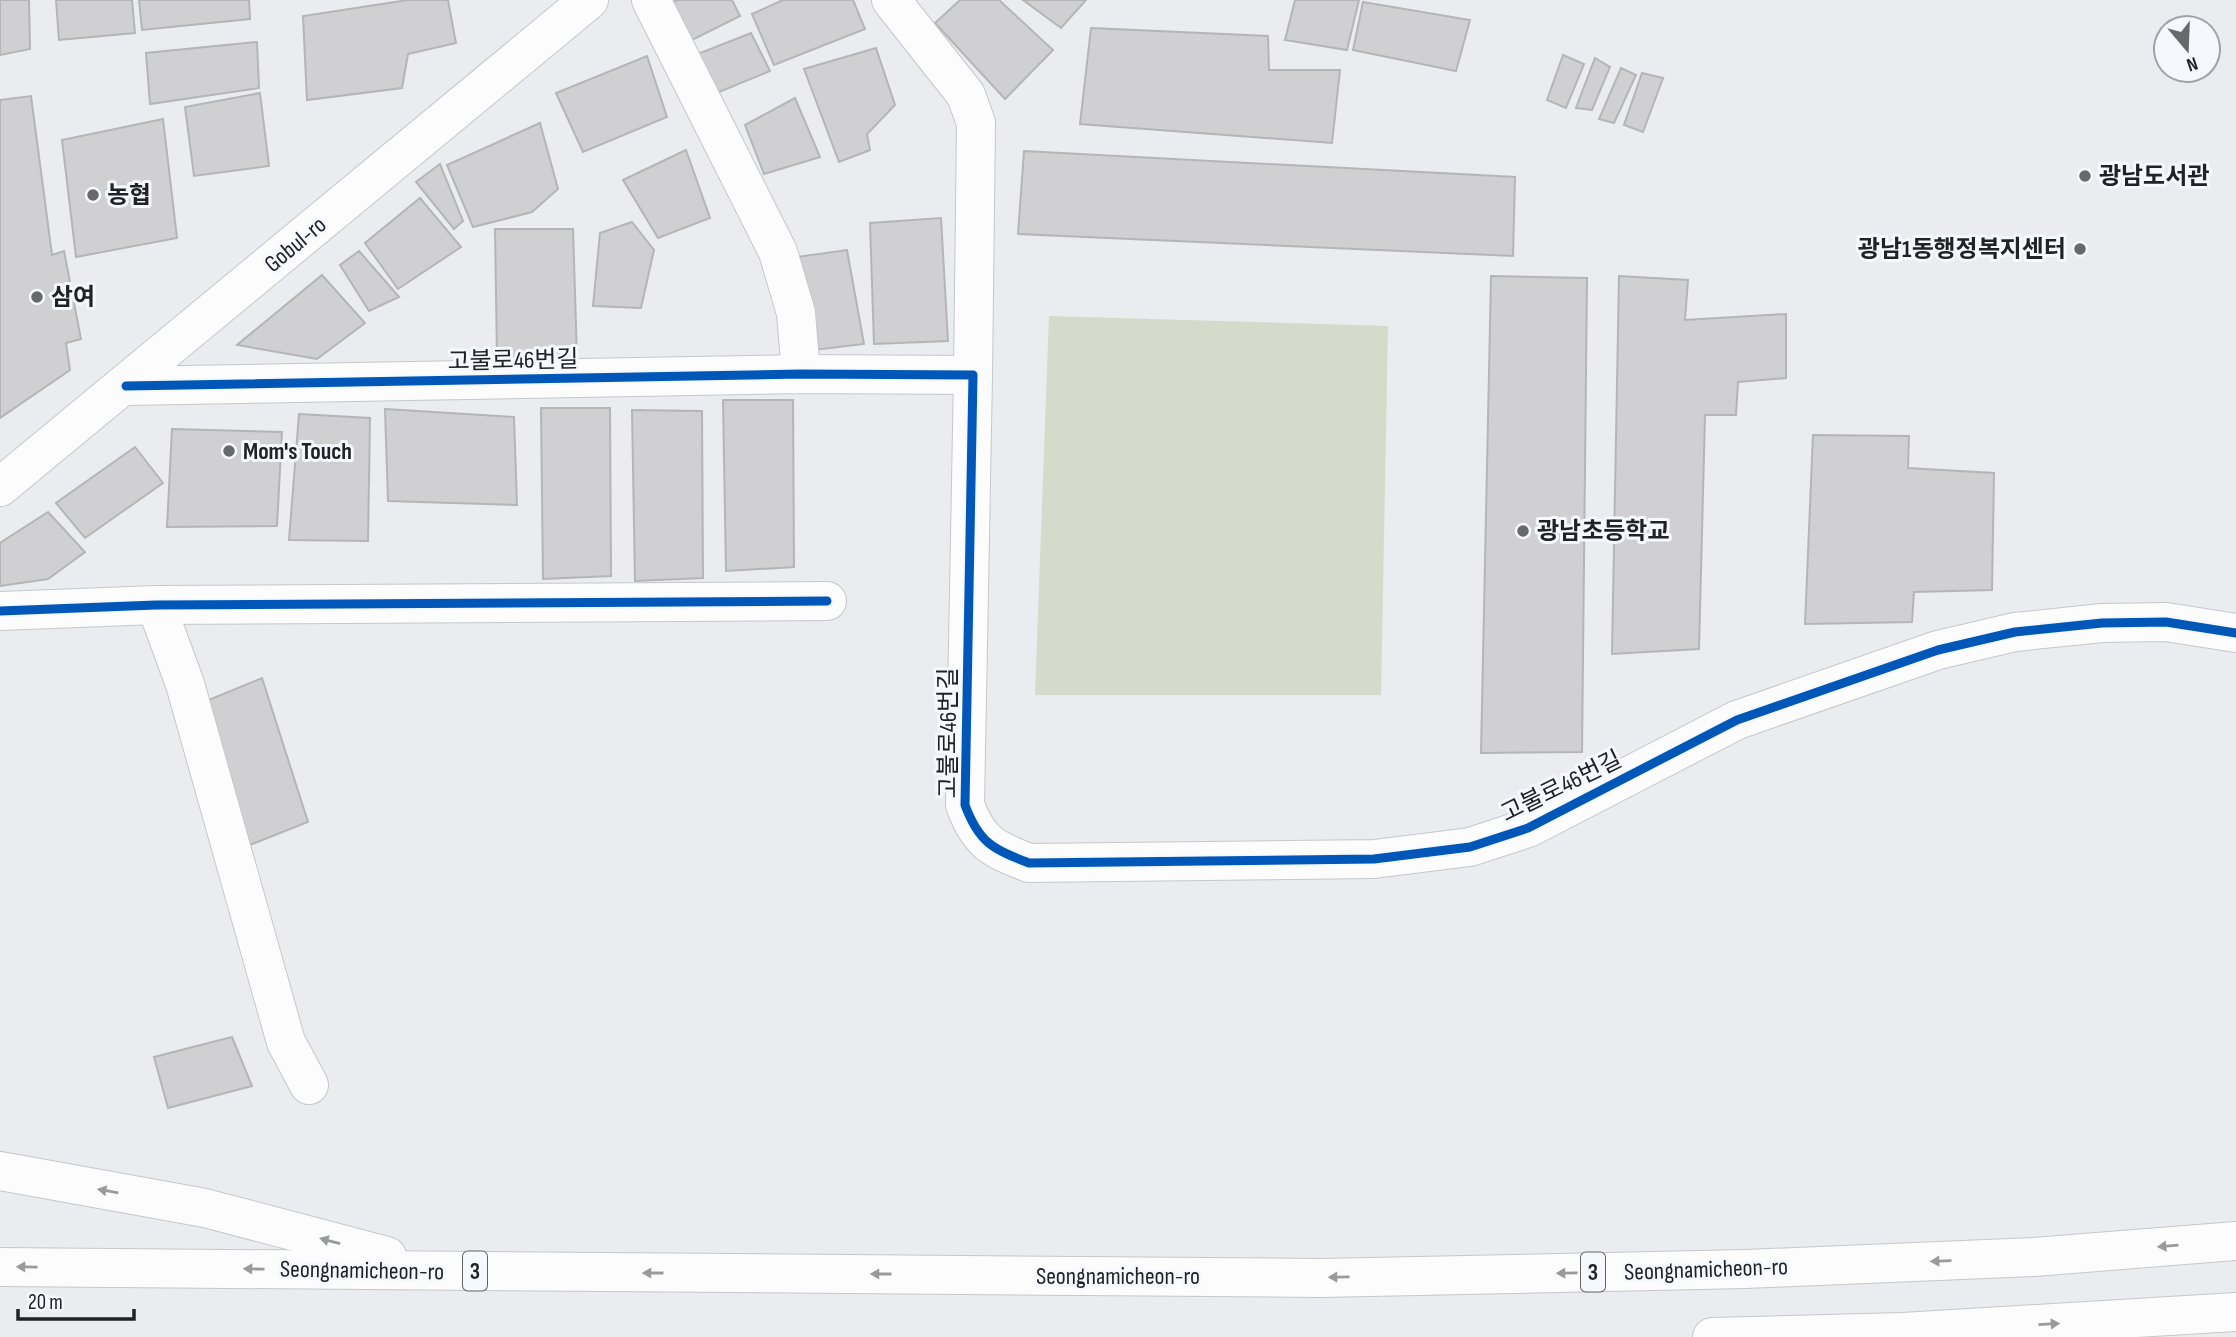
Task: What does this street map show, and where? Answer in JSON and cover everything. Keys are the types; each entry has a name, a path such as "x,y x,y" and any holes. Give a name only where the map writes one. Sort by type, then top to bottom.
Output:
{"main road":[{"name":"Gobul-ro","path":"0,487 126,386 589,0"},
{"path":"651,0 778,252 796,313 801,374"},
{"path":"891,0 966,95 976,123 973,374"},
{"name":"고불로46번길","path":"126,386 801,374 973,374 965,805 974,831 994,849 1029,863 1374,859 1470,847 1528,828 1737,720 1938,650 2015,632 2102,623 2166,622 2236,633"},
{"path":"0,611 156,605 827,601"},
{"path":"156,605 186,684 286,1042 309,1085"},
{"path":"0,1171 205,1208 443,1271"},
{"name":"Seongnamicheon-ro","path":"0,1266 1321,1278 1746,1269 2034,1257 2236,1241"},
{"path":"1712,1337 1903,1332 2236,1312"}],"shaded area":[{"path":"1049,316 1388,326 1381,695 1035,695"}],"building":[{"path":"0,0 29,0 30,49 0,55"},
{"path":"56,0 132,0 135,33 59,40"},
{"path":"139,0 249,0 250,19 142,30"},
{"path":"408,0 448,0 456,43 408,54 402,88 307,100 303,16"},
{"path":"677,0 732,0 740,16 684,44 666,6"},
{"path":"783,0 853,0 865,29 774,65 752,14"},
{"path":"960,0 999,0 1053,50 1005,99 935,23"},
{"path":"1023,0 1086,0 1061,28"},
{"path":"1295,0 1359,0 1347,50 1285,40"},
{"path":"1363,2 1470,20 1456,71 1353,50"},
{"path":"1091,28 1268,36 1269,70 1340,70 1332,143 1080,124"},
{"path":"751,33 770,71 712,95 695,55"},
{"path":"257,42 259,88 150,104 146,53"},
{"path":"876,48 895,105 867,134 870,150 839,162 804,69"},
{"path":"1563,55 1584,64 1566,108 1547,100"},
{"path":"647,56 667,117 583,152 556,93"},
{"path":"1595,58 1610,67 1592,110 1576,108"},
{"path":"1621,68 1636,75 1614,123 1599,119"},
{"path":"1642,73 1663,78 1643,132 1624,125"},
{"path":"260,93 269,166 194,176 185,107"},
{"name":"삼여","path":"31,96 52,255 64,251 81,339 66,343 70,370 0,418 0,100"},
{"path":"795,98 820,157 764,174 745,125"},
{"path":"163,119 177,238 76,257 62,140"},
{"path":"540,123 558,189 532,212 473,227 447,165"},
{"path":"686,150 710,218 658,238 623,180"},
{"path":"1024,151 1515,177 1513,256 1018,234"},
{"path":"440,164 463,221 454,229 416,182"},
{"path":"420,198 461,247 398,289 365,243"},
{"path":"941,218 948,341 874,344 870,223"},
{"path":"632,222 654,250 641,308 593,306 600,233"},
{"path":"495,229 573,229 577,358 497,357"},
{"path":"847,250 864,344 814,350 797,257"},
{"path":"359,251 399,297 369,311 340,265"},
{"path":"322,275 365,323 317,359 237,345"},
{"path":"1491,276 1587,278 1582,752 1481,753"},
{"path":"1619,276 1688,280 1685,320 1786,314 1786,378 1738,382 1736,415 1705,415 1699,649 1612,654"},
{"path":"723,400 793,400 794,567 726,571"},
{"path":"541,408 610,408 611,576 543,579"},
{"path":"385,409 514,417 517,505 388,501"},
{"path":"632,410 702,411 703,578 635,581"},
{"path":"299,414 370,418 368,541 289,540"},
{"path":"172,429 282,432 277,526 167,527"},
{"path":"1813,435 1909,436 1908,468 1994,473 1992,590 1914,592 1912,622 1805,624"},
{"path":"135,447 163,483 85,538 56,503"},
{"path":"48,512 85,552 48,579 0,586 0,543"},
{"path":"262,678 308,822 250,845 206,701"},
{"path":"232,1037 252,1086 168,1108 154,1057"}],"cycle path":[{"path":"126,386 801,374 973,375 965,805 976,828 989,843 1029,863 1374,859 1470,847 1528,828 1737,720 1938,650 2015,632 2102,623 2166,622 2236,633"},
{"path":"0,611 156,605 827,601"}],"place":[{"name":"광남도서관","path":"2085,176"},
{"name":"농협","path":"93,195"},
{"name":"광남1동행정복지센터","path":"2080,249"},
{"name":"삼여","path":"37,297"},
{"name":"Mom's Touch","path":"229,451"},
{"name":"광남초등학교","path":"1523,531"}]}
